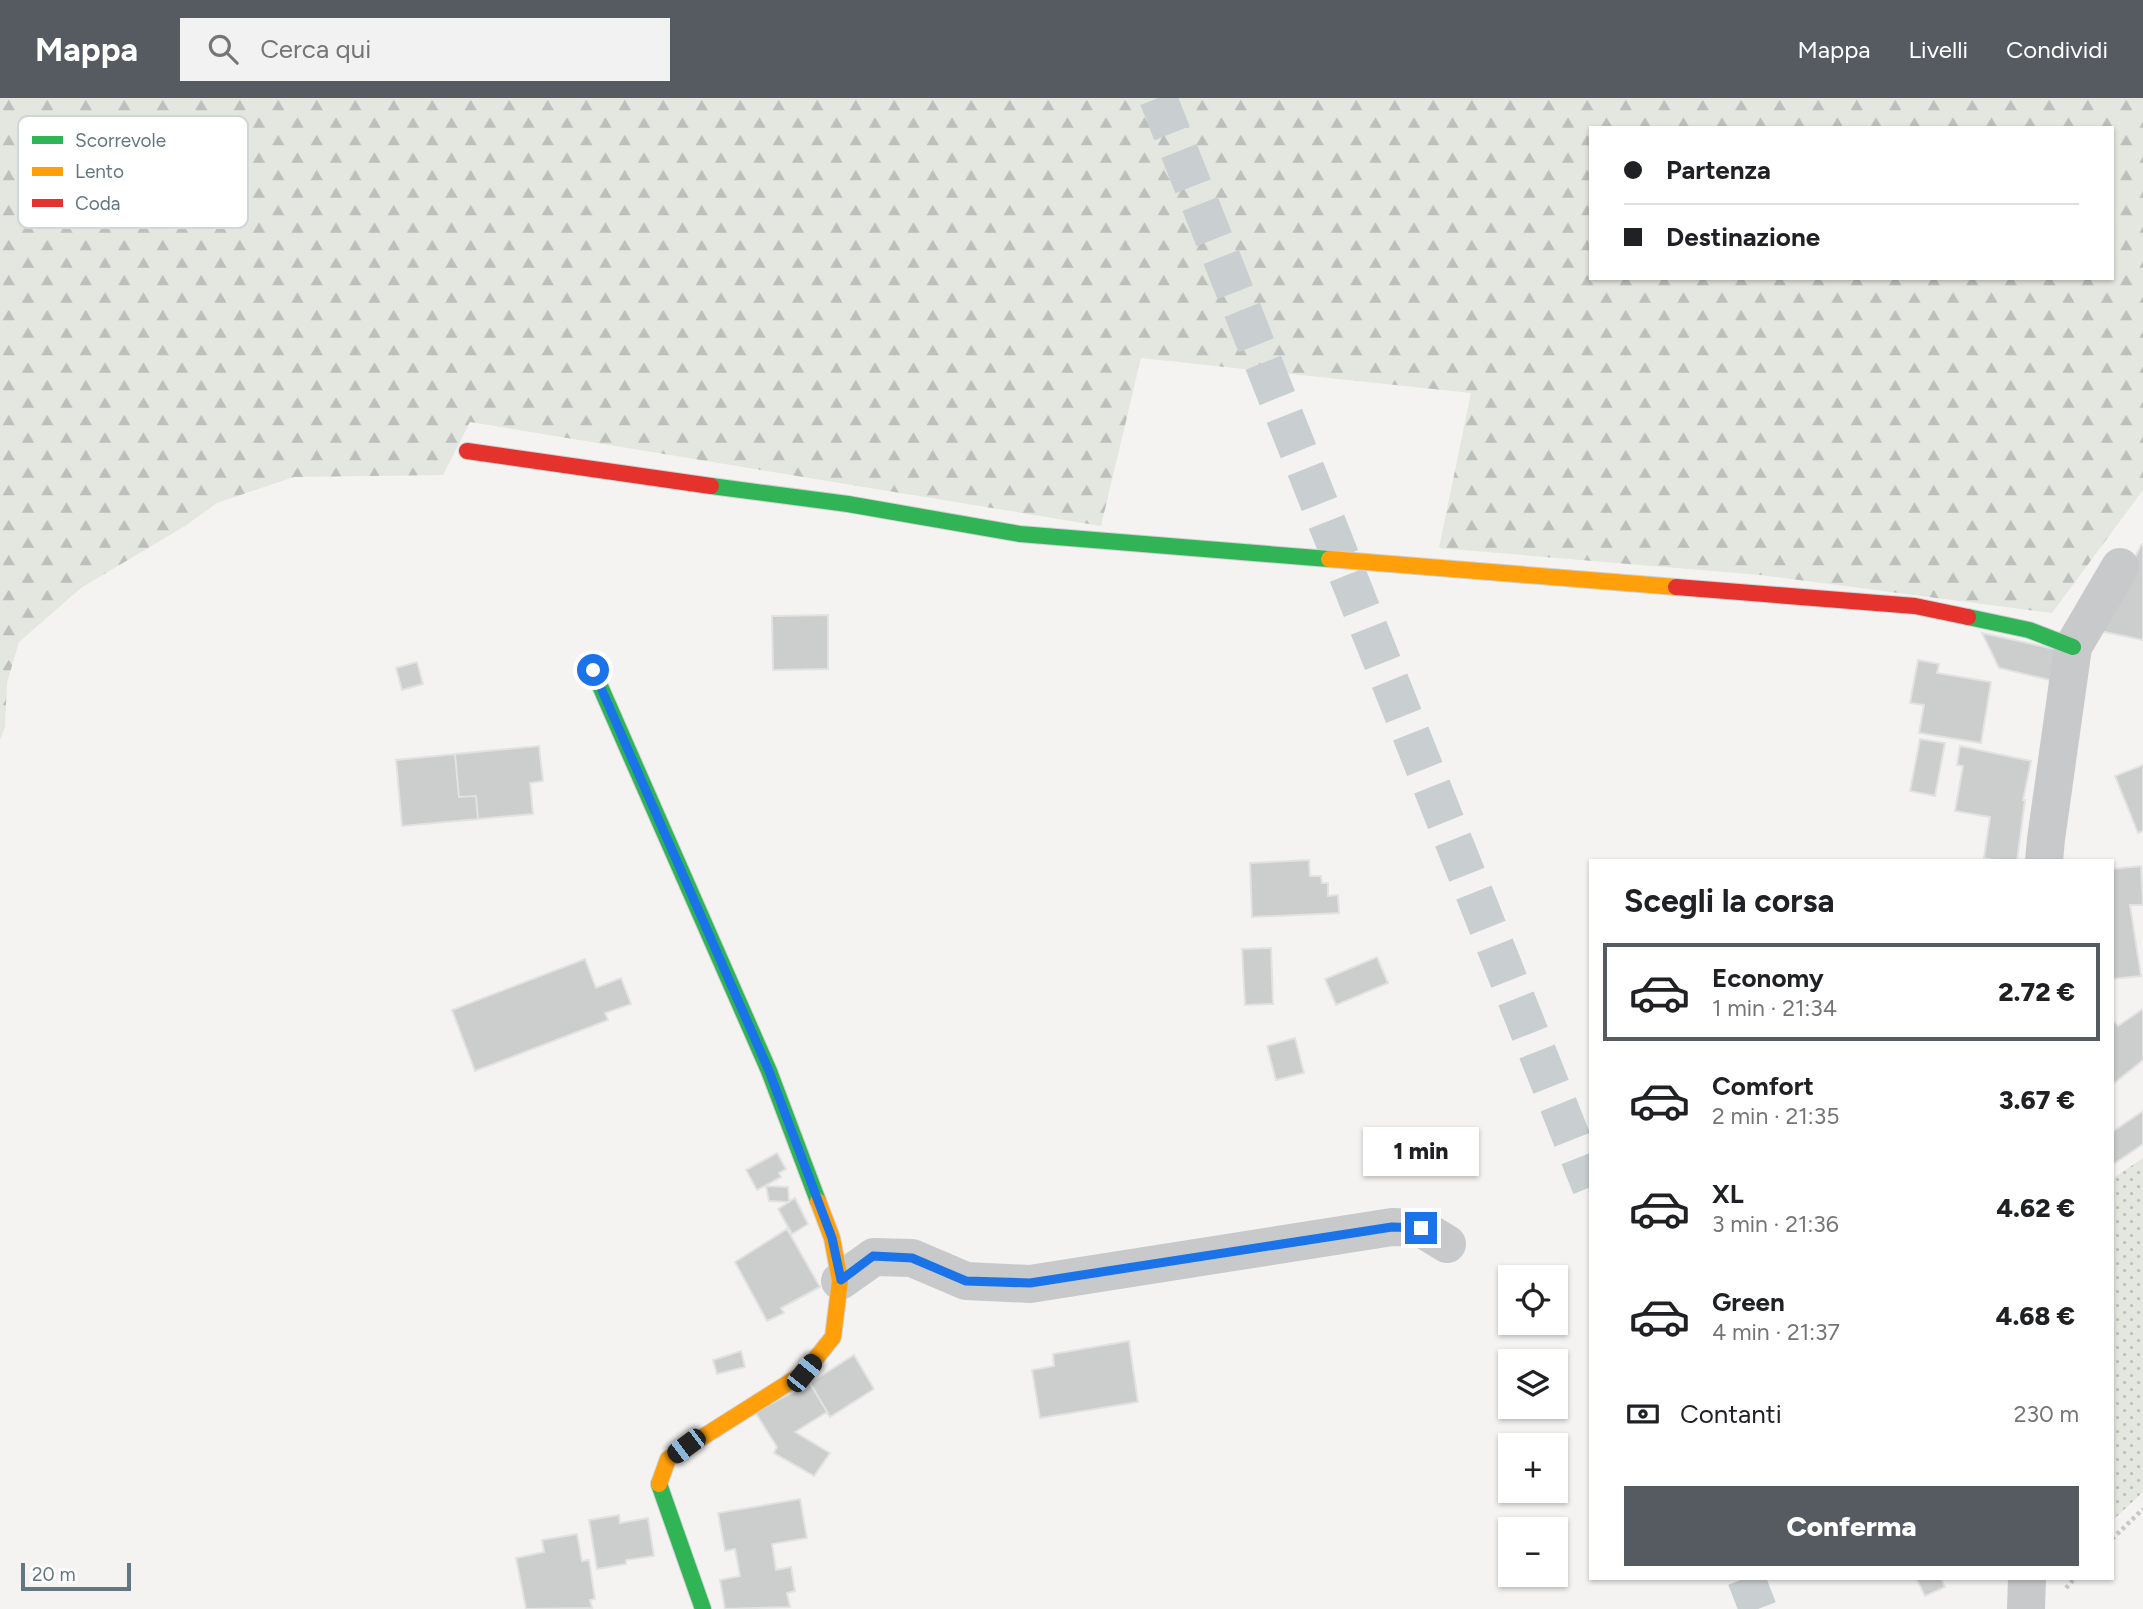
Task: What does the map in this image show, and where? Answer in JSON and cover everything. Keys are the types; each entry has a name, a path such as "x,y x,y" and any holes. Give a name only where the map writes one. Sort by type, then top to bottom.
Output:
{"street":[{"path":"467,451 630,476 848,504 1020,534 1915,606 2029,630 2073,647"},
{"path":"2044,859 2073,647 2120,567"},
{"path":"593,670 769,1071 832,1238 841,1280 833,1337 804,1373 677,1452 668,1459 658,1482 703,1609"},
{"path":"841,1280 873,1256 912,1258 966,1281 1030,1283 1392,1227 1421,1228 1447,1244"},
{"path":"2026,1580 2026,1609"}],"path":[{"path":"2114,1537 2143,1509"}],"green space":[{"path":"0,98 2143,98 2143,490 2052,613 1760,575 1439,548 1471,393 1141,358 1101,526 470,422 443,475 294,477 217,503 185,526 81,588 19,642 7,683 5,727 0,740"},
{"path":"2143,1158 2143,1492 2114,1519 2114,1178"}],"building":[{"path":"2143,544 2143,640 2100,631 2141,545"},
{"path":"828,615 828,669 773,670 772,616"},
{"path":"1982,633 2059,650 2054,681 1999,668"},
{"path":"1918,660 1939,664 1937,673 1991,682 1981,743 1919,733 1924,705 1910,703"},
{"path":"417,662 423,684 402,690 396,668"},
{"path":"1920,739 1945,743 1935,796 1910,791"},
{"path":"539,746 543,781 530,783 533,814 478,819 476,796 459,797 455,754"},
{"path":"1960,746 2031,761 2023,800 2017,859 1984,858 1990,817 1955,811 1963,766 1957,765"},
{"path":"455,754 459,797 476,796 478,819 402,826 396,760"},
{"path":"2143,765 2143,831 2138,833 2115,776"},
{"path":"1309,860 1310,876 1321,876 1322,883 1328,883 1328,896 1338,895 1339,913 1252,917 1250,863"},
{"path":"2141,866 2143,905 2130,905 2141,976 2114,979 2114,869"},
{"path":"1271,948 1273,1004 1245,1005 1242,949"},
{"path":"1377,957 1388,983 1336,1005 1325,979"},
{"path":"585,959 596,988 621,978 631,1004 605,1013 608,1020 475,1071 452,1010"},
{"path":"2143,1009 2143,1060 2114,1083 2114,1023 2118,1026"},
{"path":"1295,1038 1304,1073 1276,1080 1267,1046"},
{"path":"2143,1111 2143,1144 2114,1164 2114,1131"},
{"path":"777,1153 786,1169 779,1173 781,1177 757,1190 746,1170"},
{"path":"766,1186 788,1187 789,1202 769,1201"},
{"path":"795,1198 808,1224 792,1234 778,1209"},
{"path":"787,1229 820,1287 781,1308 784,1313 767,1321 735,1262"},
{"path":"1129,1341 1138,1402 1040,1418 1032,1370 1054,1366 1053,1354"},
{"path":"741,1351 745,1367 717,1374 713,1360"},
{"path":"854,1355 874,1389 830,1417 810,1383"},
{"path":"810,1383 827,1412 795,1432 830,1453 814,1476 774,1453 777,1447 755,1412"},
{"path":"800,1499 807,1538 772,1544 776,1570 791,1567 795,1591 787,1593 790,1607 725,1609 720,1580 740,1576 735,1549 725,1551 718,1513"},
{"path":"619,1515 620,1523 648,1518 654,1556 626,1560 626,1564 597,1569 589,1520"},
{"path":"577,1534 582,1561 589,1560 595,1599 590,1600 592,1608 526,1609 516,1558 544,1552 542,1540"},
{"path":"1917,1580 1942,1580 1945,1587 1925,1596"}],"tunnel":[{"path":"1158,98 1589,1182"},
{"path":"1747,1580 1758,1609"}],"traffic: fast":[{"path":"711,486 848,504 1020,534 1329,559"},
{"path":"1968,617 2029,630 2073,647"},
{"path":"593,670 769,1071 818,1201"},
{"path":"659,1484 703,1609"}],"traffic: slow":[{"path":"1329,559 1676,587"},
{"path":"659,1484 668,1459 804,1373 833,1337 840,1281 832,1238 818,1201"}],"traffic: jam":[{"path":"467,451 711,486"},
{"path":"1676,587 1915,606 1968,617"}],"route":[{"path":"593,670 769,1071 832,1238 841,1280 873,1256 912,1258 966,1281 1030,1283 1392,1227 1421,1228"}]}
